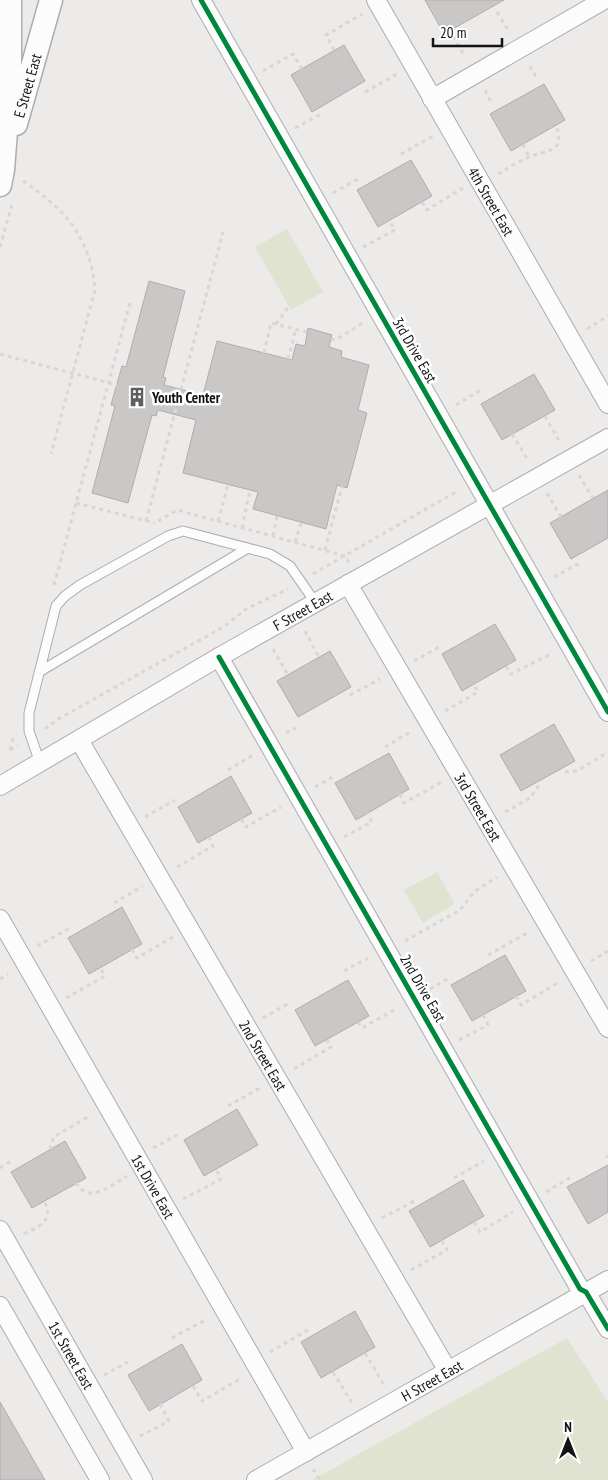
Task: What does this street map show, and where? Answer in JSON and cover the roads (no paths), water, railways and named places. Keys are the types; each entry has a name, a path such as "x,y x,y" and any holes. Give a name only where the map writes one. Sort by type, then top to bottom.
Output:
{"street":[{"name":"E Street East","path":"7,178 51,0"},
{"name":"3rd Drive East","path":"201,0 608,712"},
{"path":"432,99 604,0"},
{"path":"7,178 11,2"},
{"path":"0,42 11,2"},
{"name":"4th Street East","path":"377,2 608,404"},
{"name":"F Street East","path":"0,786 219,657 608,438"},
{"name":"3rd Street East","path":"348,584 608,1028"},
{"name":"2nd Drive East","path":"219,657 580,1289 586,1292 608,1329"},
{"name":"2nd Street East","path":"79,740 448,1371"},
{"name":"1st Drive East","path":"0,919 306,1452"},
{"name":"1st Street East","path":"4,1237 143,1480"},
{"name":"H Street East","path":"256,1480 608,1280"},
{"path":"0,1306 100,1480"}],"lane":[{"path":"40,763 29,731 29,713 56,606 65,596 80,585 168,536 183,532 270,554 290,566 316,602"},
{"path":"39,672 248,548"}],"place":[{"name":"Youth Center","path":"137,397"}]}
